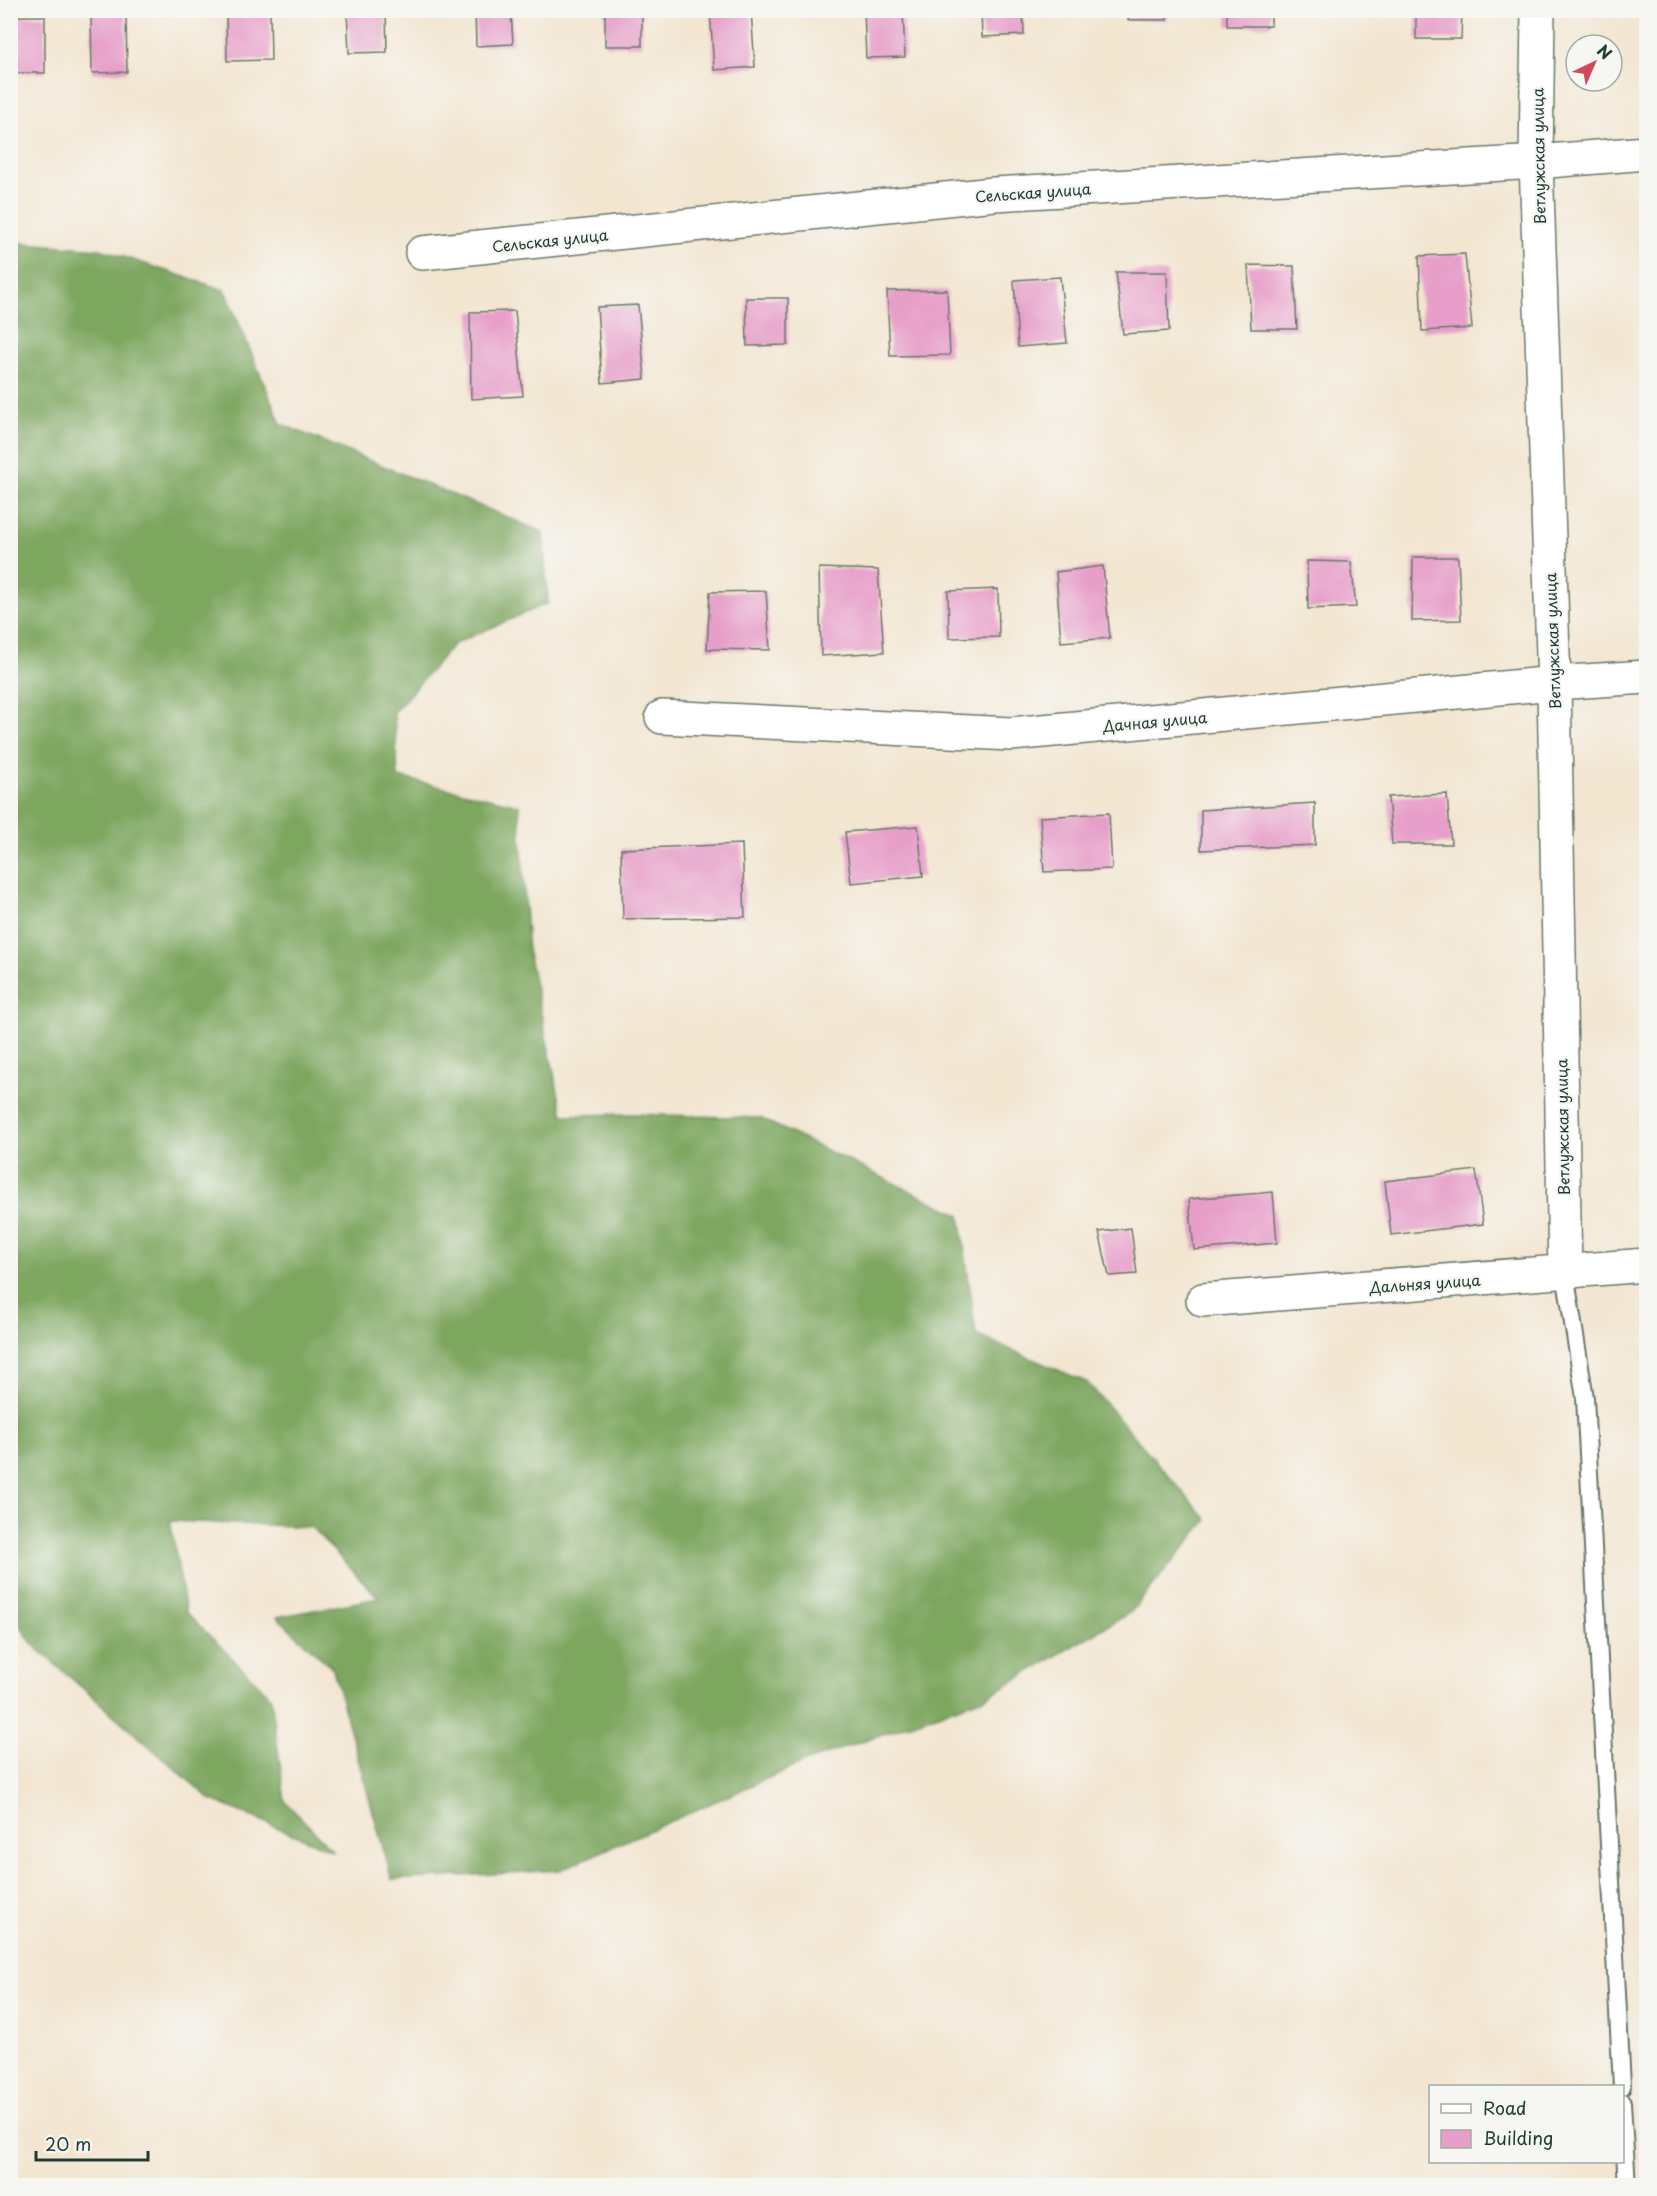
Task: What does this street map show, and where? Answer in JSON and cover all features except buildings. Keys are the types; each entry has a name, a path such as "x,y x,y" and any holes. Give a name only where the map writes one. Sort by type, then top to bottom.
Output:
{"street":[{"name":"Ветлужская улица","path":"1538,10 1536,162 1554,683 1565,1273"},
{"name":"Сельская улица","path":"422,253 994,194 1536,162 1647,153"},
{"name":"Дачная улица","path":"662,717 1011,734 1554,683 1647,677"},
{"name":"Дальняя улица","path":"1203,1300 1647,1265"}],"lane":[{"path":"1565,1273 1585,1398 1622,2085"},
{"path":"1624,2123 1627,2186"}],"green space":[{"path":"11,242 100,249 225,290 281,424 543,532 548,603 454,644 394,712 398,777 519,805 528,953 563,1115 634,1114 760,1118 960,1215 976,1335 1087,1382 1207,1520 1131,1612 986,1697 807,1761 560,1870 392,1880 333,1669 277,1617 379,1598 311,1527 170,1521 186,1612 271,1697 285,1801 333,1851 210,1799 33,1645 10,1610"}]}
